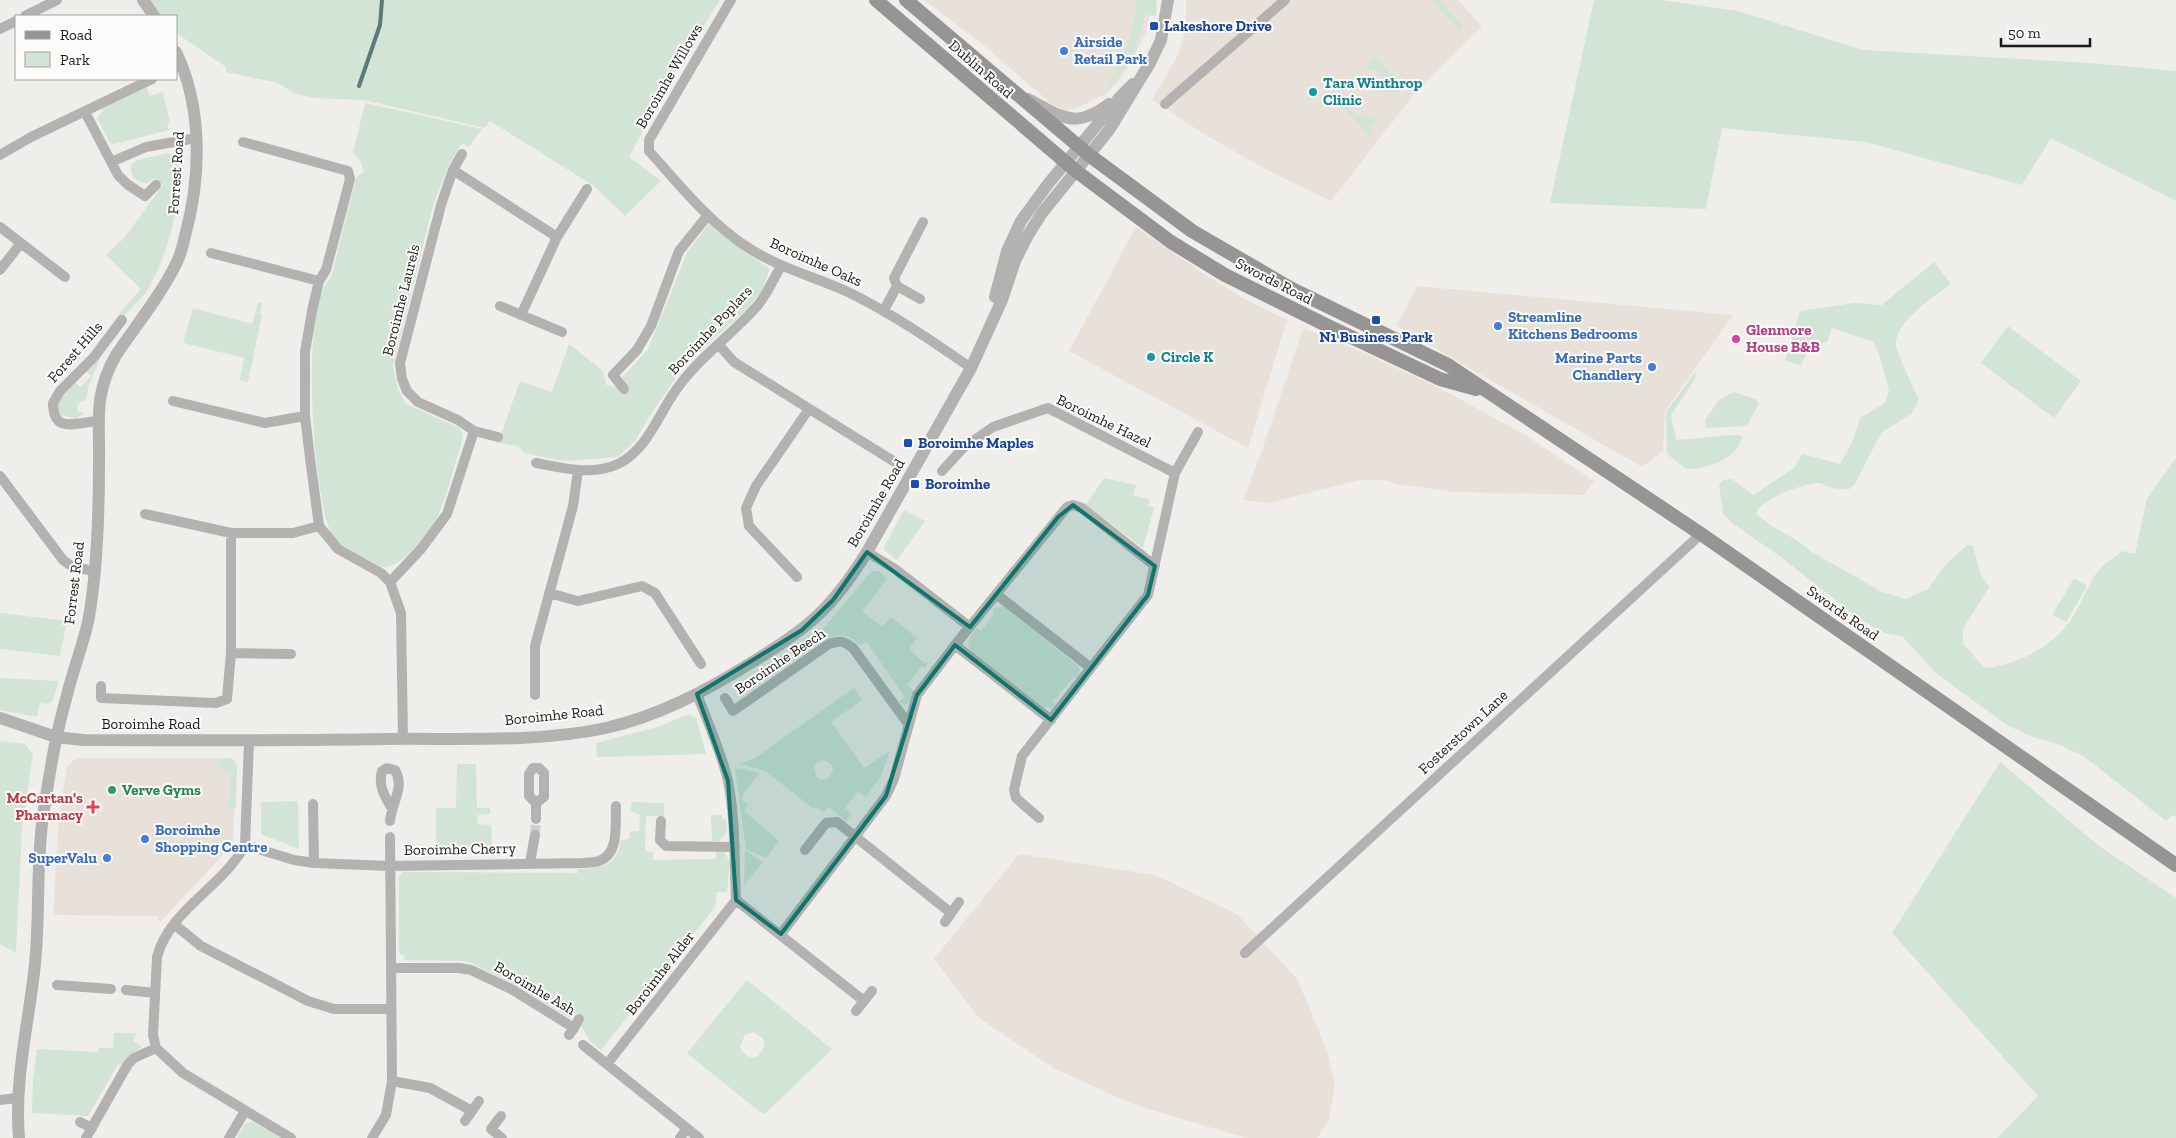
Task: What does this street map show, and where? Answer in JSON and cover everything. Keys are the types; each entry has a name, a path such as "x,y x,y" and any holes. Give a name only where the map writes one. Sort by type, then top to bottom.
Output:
{"main road":[{"name":"Dublin Road","path":"876,0 1071,167"},
{"name":"Dublin Road","path":"906,0 1084,151"},
{"name":"Swords Road","path":"1084,151 1140,194 1214,245 1292,289 1448,365 1488,393 1581,452 1701,534 2176,865"},
{"name":"Swords Road","path":"1071,167 1152,229 1233,279 1440,379 1488,393"}],"street":[{"path":"27,15 57,0"},
{"path":"143,0 153,15"},
{"name":"Boroimhe Willows","path":"663,166 649,151 649,140 731,0"},
{"path":"1071,167 1127,103 1144,74 1161,40 1168,0"},
{"path":"1165,104 1285,0"},
{"path":"0,29 15,22"},
{"name":"Forrest Road","path":"19,1138 17,1098 20,1060 35,965 38,880 43,819 56,736 88,622 94,571 100,462 98,421 100,393 108,369 178,260 190,219 196,164 195,115 189,86 178,57"},
{"path":"1021,96 1062,117 1078,120 1101,110 1120,97 1144,74"},
{"path":"0,154 31,137 150,80"},
{"path":"1084,151 1120,97"},
{"path":"85,112 118,175 127,184 145,196 156,185"},
{"path":"111,162 146,147 196,138"},
{"path":"243,142 348,171 350,179 338,228 326,270 319,280 312,311 305,352 306,416 319,526 338,549 381,573 390,582 401,613 403,739"},
{"name":"Boroimhe Laurels","path":"462,154 453,170 441,205 400,363 402,379 407,391 418,402 458,420 474,431 498,437"},
{"name":"Boroimhe Oaks","path":"663,166 708,215 744,245 781,266 845,291 884,310 971,368"},
{"name":"Boroimhe Road","path":"0,718 56,736 83,740 249,742 538,736 606,728 676,705 740,670 802,630 833,600 851,577 971,368 986,335 1003,264 1013,236 1032,205 1071,167"},
{"path":"453,170 557,237"},
{"path":"521,315 557,237 587,189"},
{"path":"624,388 613,375 637,350 651,326 679,251 708,215"},
{"path":"920,299 897,286 894,278 923,222"},
{"path":"0,227 65,277"},
{"path":"0,270 21,243"},
{"path":"211,254 319,280"},
{"name":"Boroimhe Poplars","path":"536,462 578,471 616,465 630,458 647,438 676,390 696,364 758,304 781,266"},
{"path":"884,310 897,286"},
{"path":"500,306 562,332"},
{"name":"Forest Hills","path":"98,421 82,422 68,426 60,424 55,418 53,403 60,391 94,358 122,320"},
{"path":"718,344 734,362 898,464"},
{"path":"173,401 265,423 306,416"},
{"name":"Boroimhe Hazel","path":"942,471 963,448 993,427 1048,408 1175,473"},
{"path":"797,577 749,526 746,508 756,486 809,409"},
{"path":"390,582 426,543 447,514 474,431"},
{"path":"1039,818 1016,798 1014,790 1022,756 1148,595 1175,473 1198,432"},
{"path":"535,695 535,646 573,506 578,471"},
{"path":"0,476 63,560 73,566 94,571"},
{"path":"781,934 856,838 886,796 894,778 917,696 955,645 1067,507 1073,505 1082,508 1154,566"},
{"path":"145,514 231,533 293,533 319,526"},
{"path":"101,686 101,698 216,703 227,698 231,653 231,533"},
{"name":"Fosterstown Lane","path":"1245,953 1701,534"},
{"path":"867,552 895,570 970,627"},
{"path":"549,593 578,601 642,586 655,593 701,664"},
{"path":"996,594 1091,668"},
{"name":"Boroimhe Beech","path":"725,698 733,711 829,644 837,641 846,642 853,648 909,724"},
{"path":"955,645 1051,720"},
{"path":"231,653 291,654"},
{"path":"697,694 720,754 728,781 735,847 736,900 864,1001"},
{"path":"249,742 245,845 237,858 174,924 160,947 157,957 153,1035 156,1048 183,1074 291,1138"},
{"path":"536,803 536,819"},
{"path":"313,804 314,863"},
{"name":"Boroimhe Cherry","path":"245,845 294,860 314,863 390,866 600,861 612,850 616,806"},
{"path":"390,821 391,807"},
{"path":"661,821 660,840 666,846 735,847"},
{"path":"806,850 826,823 836,822 952,912"},
{"name":"Boroimhe Cherry","path":"530,863 535,835"},
{"name":"Boroimhe Cherry","path":"390,838 390,866"},
{"path":"372,1138 386,1115 390,1102 392,1081 390,866"},
{"name":"Boroimhe Alder","path":"607,1064 736,900"},
{"path":"944,922 959,902"},
{"path":"174,924 201,946 308,1001 334,1009 390,1009"},
{"name":"Boroimhe Ash","path":"392,968 460,968 471,970 512,990 574,1027"},
{"path":"56,984 111,989"},
{"path":"126,990 155,993"},
{"path":"856,1011 872,991"},
{"path":"583,1045 700,1138"},
{"path":"86,1138 128,1064 134,1058 156,1048"},
{"path":"392,1081 430,1088 472,1111"},
{"path":"0,1100 17,1098"},
{"path":"465,1121 479,1101"},
{"path":"229,1138 245,1111"},
{"path":"501,1116 491,1129 502,1138"},
{"path":"80,1122 92,1128"},
{"path":"680,1138 687,1128"}],"highlighted area":[{"path":"1073,505 1155,566 1148,595 1051,720 955,645 917,695 886,796 781,934 736,900 728,781 697,694 802,630 833,600 867,552 970,627 1058,517"}],"shaded area":[{"name":"Airside Retail Park","path":"924,0 1153,0 1146,32 1120,80 1107,93 1066,111 1053,105 982,44"},
{"name":"Airside Retail Park","path":"1186,0 1458,0 1482,27 1418,89 1331,201 1271,172 1207,136 1152,100 1178,55 1186,28"},
{"path":"1136,227 1204,274 1246,300 1287,320 1248,448 1069,351"},
{"name":"N1 Business Park","path":"1417,286 1733,315 1665,411 1663,451 1642,467 1396,326"},
{"path":"1303,328 1358,350 1439,388 1522,433 1594,481 1584,495 1454,492 1397,484 1384,480 1360,480 1269,503 1243,500 1260,456"},
{"name":"Boroimhe Shopping Centre","path":"79,758 230,758 237,766 233,840 220,858 160,922 157,916 53,915 59,815 67,767"},
{"path":"1019,854 1155,875 1237,914 1297,979 1327,1050 1335,1085 1329,1120 1317,1138 1246,1138 1135,1105 1055,1069 979,1018 934,959"}],"green space":[{"path":"143,0 720,0 664,91 629,157 661,181 625,216 594,186 490,121 485,128 364,100 313,98 294,93 278,83 226,72 226,67 178,34 178,15 153,15"},
{"path":"1136,0 1157,0 1156,16 1145,15 1133,53 1124,69 1110,87 1108,82 1124,53 1131,33"},
{"path":"1432,0 1439,0 1462,25 1461,33"},
{"path":"1594,0 1661,0 1738,11 1863,50 2091,63 2176,71 2176,201 2051,138 2022,185 1866,142 1722,128 1706,209 1550,203"},
{"path":"1374,55 1403,87 1396,92 1382,92 1389,90 1386,82 1378,73 1367,69"},
{"path":"147,87 149,96 163,92 170,123 167,124 169,130 114,144 110,143 97,118 103,111 101,109"},
{"path":"1338,95 1353,113 1364,116 1373,115 1376,120 1369,127 1374,132 1370,137 1338,101"},
{"path":"365,103 482,129 469,147 462,143 450,163 434,202 393,366 398,389 406,404 458,427 463,433 462,441 446,495 434,524 407,555 388,567 380,566 347,548 331,532 319,481 312,401 312,360 315,323 321,294 331,278 356,178 364,171 360,161 353,153"},
{"path":"168,153 179,157 178,198 171,233 161,263 146,293 97,344 119,314 141,289 106,255 124,238 163,185 154,178 147,183 136,180 131,172 131,165 137,160"},
{"path":"709,223 740,249 770,269 761,292 746,310 686,363 635,441 618,457 564,461 524,453 518,446 498,443 520,381 552,392 569,344 603,371 606,385 615,386 648,349 687,253"},
{"path":"1934,262 1951,284 1916,311 1901,328 1897,337 1897,351 1919,399 1912,413 1881,433 1855,484 1849,489 1833,488 1818,483 1803,486 1773,498 1759,508 1756,513 1769,524 1812,552 1882,592 1906,599 1928,589 1946,564 1967,545 1973,546 1980,573 1989,587 1963,629 1963,644 1985,668 2024,658 2047,644 2057,636 2074,615 2091,581 2100,568 2122,551 2135,554 2147,498 2176,458 2176,817 2173,815 2166,821 2085,757 2058,744 2032,737 2007,725 1937,674 1902,636 1884,633 1858,618 1781,557 1732,523 1723,513 1719,484 1723,480 1732,479 1753,495 1794,468 1802,454 1840,464 1853,440 1860,418 1885,403 1889,390 1878,351 1873,342 1832,328 1827,342 1809,347 1801,366 1785,360 1800,311 1854,303 1882,305"},
{"path":"258,302 262,303 260,314 262,315 248,382 240,380 244,358 183,343 193,308 252,324"},
{"path":"2008,326 2081,381 2054,418 1981,363"},
{"path":"100,359 89,385 86,400 80,402 77,407 78,412 85,413 75,419 59,414 57,404 60,397 75,382 80,387 91,376 86,371"},
{"path":"1696,371 1695,379 1671,415 1676,440 1731,435 1740,435 1742,438 1734,452 1720,462 1694,469 1686,469 1667,454 1666,412"},
{"path":"1734,392 1755,399 1759,403 1747,426 1706,428 1705,420 1719,400"},
{"path":"1104,478 1136,485 1133,495 1150,500 1148,506 1154,507 1143,548 1086,505"},
{"path":"904,510 925,521 897,560 884,550"},
{"path":"879,571 887,579 862,611 882,627 891,617 917,638 909,649 924,663 928,663 925,668 922,666 907,685 914,691 905,705 899,702 905,697 866,641 860,646 853,639 841,635 828,638 822,630 870,573"},
{"path":"2074,578 2087,586 2066,622 2052,615"},
{"path":"1004,607 1078,666 1080,670 1077,679 1074,677 1053,701 1056,704 1052,708 1043,707 970,650 968,644 977,628 981,631 994,614 992,611 995,608"},
{"path":"0,613 67,621 60,656 0,649"},
{"path":"0,678 59,681 52,702 48,704 40,703 37,717 0,710"},
{"path":"854,688 862,700 831,722 864,768 890,751 881,776 866,797 858,792 845,808 852,814 846,821 829,807 824,812 817,807 814,809 765,771 740,764 755,758","holes":["824,760 832,765 833,771 828,779 821,780 816,776 814,767 818,762"]},
{"path":"688,714 696,718 706,754 597,757 596,743 658,727"},
{"path":"0,741 25,744 33,754 22,828 16,953 0,944"},
{"path":"230,758 237,766 236,807 233,809 229,808 226,803 231,799 231,772 224,771 223,767 218,766 219,759"},
{"path":"2000,762 2099,846 2176,898 2176,1138 1997,1138 2038,1096 1892,933"},
{"path":"457,764 476,764 477,808 490,808 490,814 478,815 477,824 491,825 492,845 436,846 436,808 456,808"},
{"path":"738,768 760,773 743,794 742,801 748,804 744,811 779,841 766,858 746,849 735,770"},
{"path":"298,801 299,849 261,834 261,802"},
{"path":"631,802 664,803 664,816 646,816 645,851 653,852 653,860 716,859 716,851 724,852 730,862 727,892 717,892 715,907 601,1050 590,1041 581,1026 585,1020 576,1013 570,1018 515,985 471,963 463,961 404,960 405,956 399,952 399,877 403,872 578,873 578,869 601,866 607,864 616,855 621,840 629,839 630,832 639,831 640,815 631,811"},
{"path":"711,815 722,815 723,820 726,818 727,832 719,841 712,841"},
{"path":"745,852 763,862 744,885"},
{"path":"747,980 832,1049 765,1114 756,1109 687,1053","holes":["753,1032 763,1038 765,1046 758,1056 749,1057 742,1052 740,1046 745,1035"]},
{"path":"114,1033 137,1033 133,1040 142,1047 131,1054 120,1065 118,1064 88,1116 32,1113 33,1079 37,1049 98,1052 99,1048 113,1048"},
{"path":"251,1122 280,1138 237,1138 244,1125"}],"waterway":[{"path":"359,86 380,25 382,0"}],"tunnel":[{"path":"535,835 536,819"}],"place":[{"name":"Lakeshore Drive","path":"1154,26"},
{"name":"Airside Retail Park","path":"1064,51"},
{"name":"Tara Winthrop Clinic","path":"1313,92"},
{"name":"N1 Business Park","path":"1376,320"},
{"name":"Streamline Kitchens Bedrooms","path":"1498,326"},
{"name":"Glenmore House B&B","path":"1736,339"},
{"name":"Circle K","path":"1151,357"},
{"name":"Marine Parts Chandlery","path":"1652,367"},
{"name":"Boroimhe Maples","path":"908,443"},
{"name":"Boroimhe","path":"915,484"},
{"name":"Verve Gyms","path":"112,790"},
{"name":"McCartan's Pharmacy","path":"93,807"},
{"name":"Boroimhe Shopping Centre","path":"145,839"},
{"name":"SuperValu","path":"107,858"}]}
